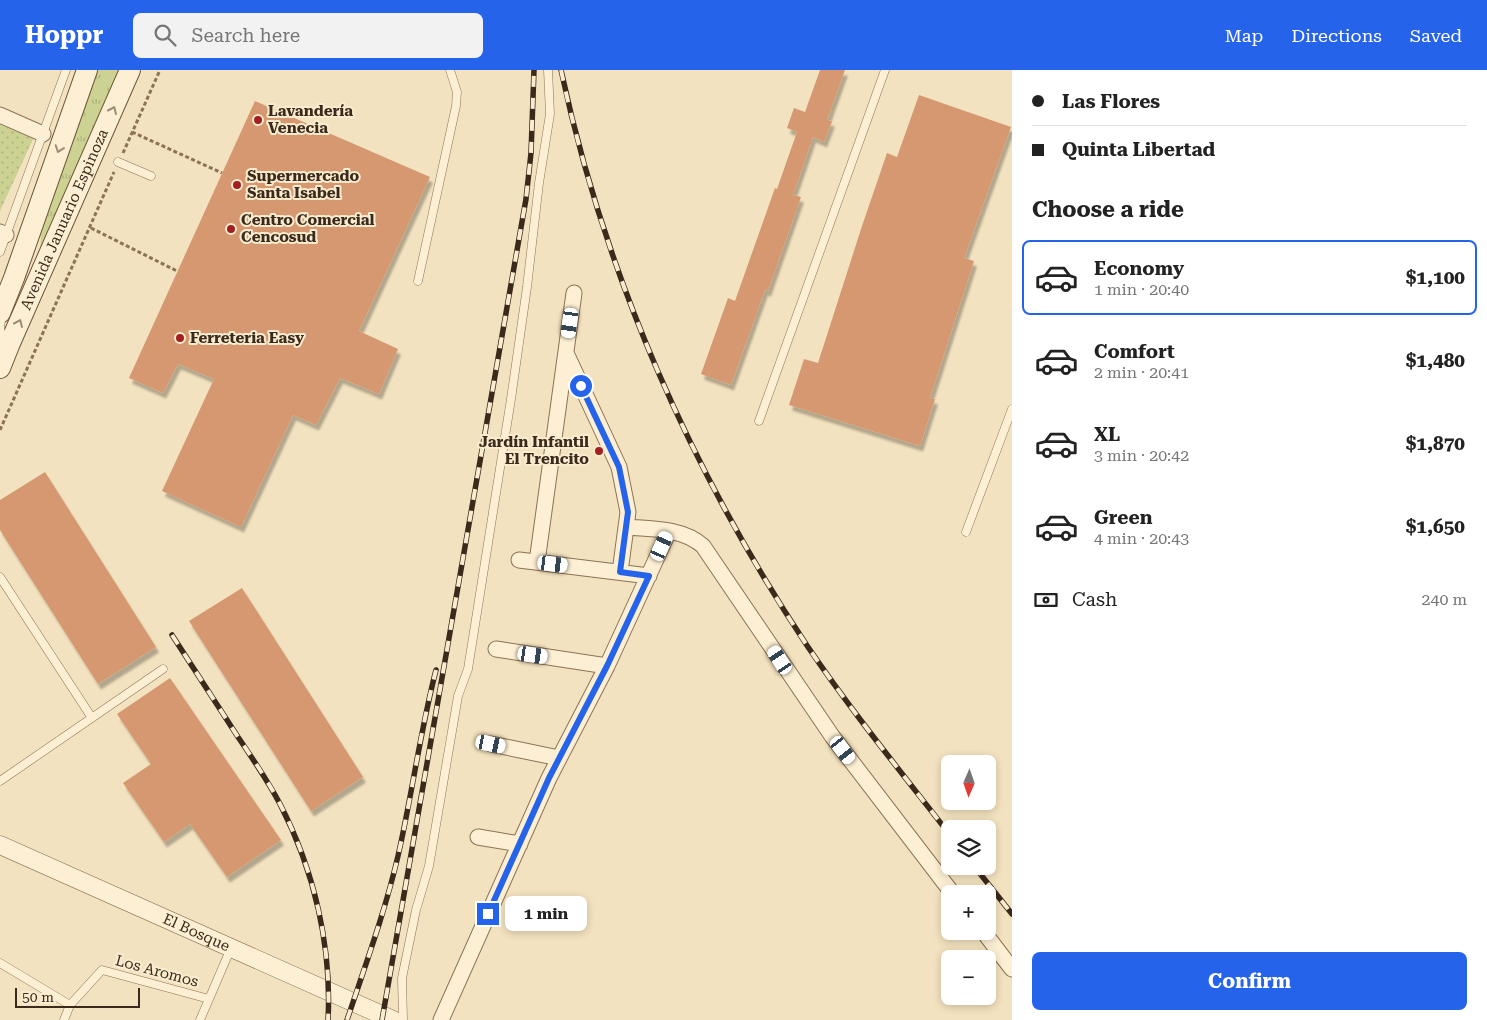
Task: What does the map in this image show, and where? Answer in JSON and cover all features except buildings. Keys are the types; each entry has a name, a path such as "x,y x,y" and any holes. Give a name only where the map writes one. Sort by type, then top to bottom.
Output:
{"main road":[{"name":"Avenida Januario Espinoza","path":"1,311 87,70"},
{"name":"Avenida Januario Espinoza","path":"3,360 130,70"}],"street":[{"path":"0,114 43,134"},
{"path":"537,562 574,293"},
{"path":"566,353 619,467 628,512 620,572"},
{"path":"626,527 669,531 686,535 695,539 703,546 832,736 947,885"},
{"path":"441,1020 559,758 607,666 669,531"},
{"path":"518,560 649,576"},
{"path":"496,649 607,666"},
{"path":"491,744 559,758"},
{"path":"478,837 520,844"},
{"name":"El Bosque","path":"0,845 393,1020"},
{"path":"990,940 1012,969"}],"lane":[{"path":"0,252 3,233 43,134 66,70"},
{"path":"418,281 456,106 457,92 450,70"},
{"path":"403,1020 402,978 416,910 429,866 458,696 468,670 511,399 539,183 550,114 548,70"},
{"path":"759,421 886,70"},
{"path":"118,162 151,176"},
{"path":"1,311 0,328 3,360"},
{"path":"966,532 1012,409"},
{"path":"0,577 92,718"},
{"path":"0,781 163,669"},
{"path":"200,1020 231,948"},
{"path":"0,963 70,1005"},
{"name":"Los Aromos","path":"64,1020 70,1005 102,970 209,999"}],"path":[{"path":"0,430 160,70"},
{"path":"132,132 222,173"},
{"path":"91,228 177,271"}],"green space":[{"path":"98,70 120,70 40,255 41,233"},
{"path":"0,124 33,139 0,211"}],"railway":[{"path":"382,1020 526,199 531,153 534,70"},
{"path":"561,70 579,147 602,223 628,297 690,442 766,581 808,647 860,719 941,823"},
{"path":"172,635 265,778 292,829 311,882 324,937 327,964 328,1020"},
{"path":"347,1020 393,877 436,670"},
{"path":"981,875 1012,914"}],"place":[{"name":"Lavandería Venecia","path":"258,120"},
{"name":"Supermercado Santa Isabel","path":"237,185"},
{"name":"Centro Comercial Cencosud","path":"231,229"},
{"name":"Ferreteria Easy","path":"180,338"},
{"name":"Jardín Infantil El Trencito","path":"599,451"}],"route":[{"path":"488,914 549,778 607,666 649,576 620,572 628,512 619,467 581,386"}]}
